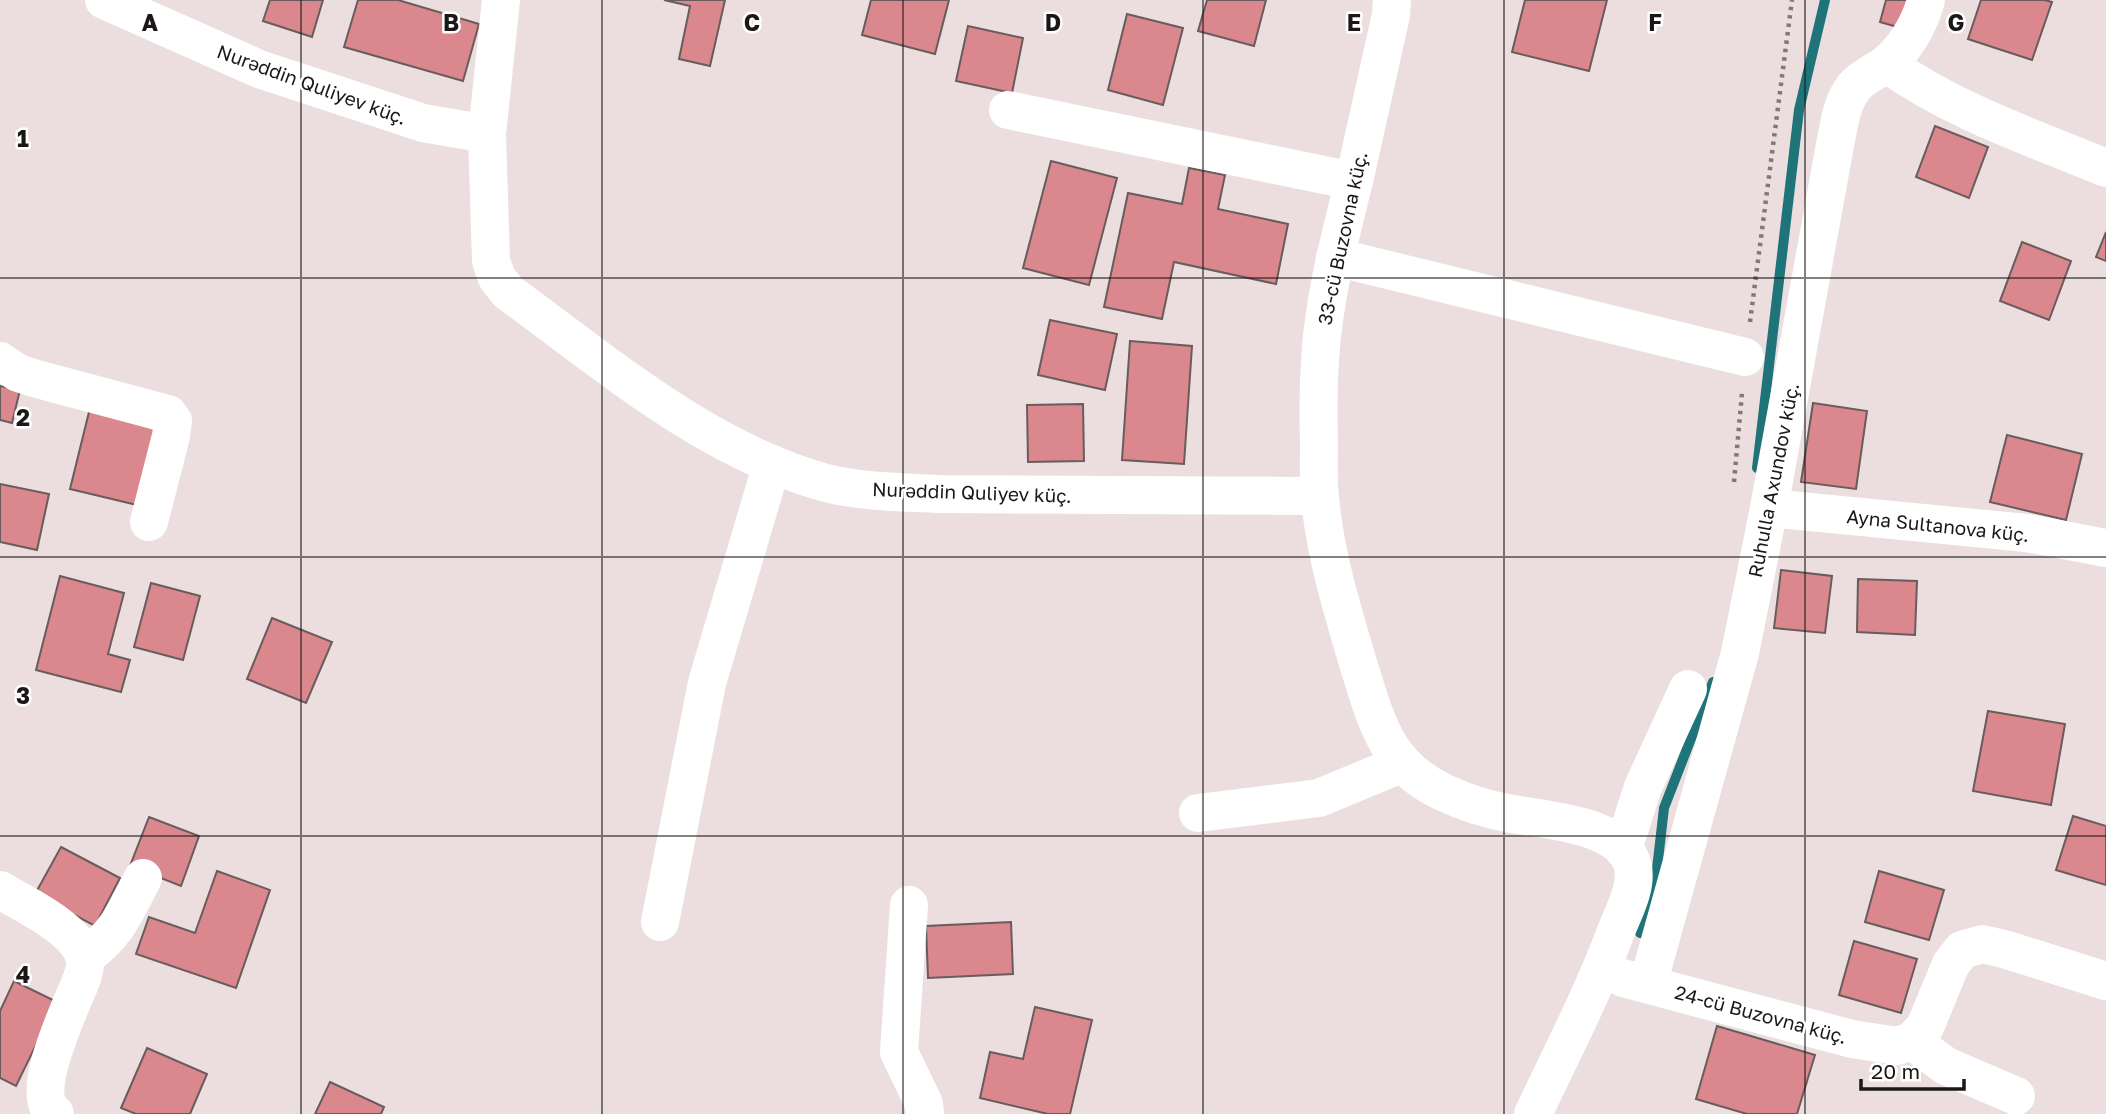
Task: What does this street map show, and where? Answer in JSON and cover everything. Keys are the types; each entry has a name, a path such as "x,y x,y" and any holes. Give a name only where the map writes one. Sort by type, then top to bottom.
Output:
{"street":[{"name":"Nurəddin Quliyev küç.","path":"104,0 259,69 423,123 487,134"},
{"name":"Nurəddin Quliyev küç.","path":"501,0 487,134 491,261 497,278 508,292 674,412 729,444 772,464 827,483 878,491 951,494 1320,496"},
{"name":"33-cü Buzovna küç.","path":"1392,0 1391,15 1335,257 1323,329 1319,384 1320,496 1326,539 1343,614 1375,715 1401,764 1446,794 1503,813 1592,830 1609,837 1623,849"},
{"name":"Ruhulla Axundov küç.","path":"1648,984 1740,653 1844,105 1853,88 1887,64 1909,38 1926,0"},
{"path":"1887,64 1956,106 2106,168"},
{"path":"1008,110 1353,181"},
{"path":"1335,257 1745,358"},
{"path":"0,361 18,373 37,379 168,414 173,421 172,436 149,522"},
{"path":"660,922 707,684 772,464"},
{"name":"Ayna Sultanova küç.","path":"1769,509 2027,533 2106,548"},
{"path":"1533,1114 1600,972 1633,881 1632,864 1623,849 1643,787 1688,689"},
{"path":"1198,813 1319,798 1401,764"},
{"path":"85,957 103,944 118,925 143,878"},
{"path":"0,890 59,927 75,942 85,957 82,976 48,1072 46,1090 49,1111"},
{"path":"909,905 899,1052 924,1104 925,1114"},
{"path":"2016,1096 1946,1066 1912,1041 1925,1027 1951,964 1962,950 1982,944 2106,981"},
{"name":"24-cü Buzovna küç.","path":"1600,972 1852,1039 1897,1046 1912,1041"}],"building":[{"path":"270,0 323,0 312,37 263,21"},
{"path":"358,0 398,0 479,24 463,81 344,47"},
{"path":"664,0 725,0 710,66 679,59 690,6"},
{"path":"871,0 949,0 935,54 862,35"},
{"path":"1207,0 1266,0 1254,46 1198,31"},
{"path":"1525,0 1607,0 1589,71 1512,52"},
{"path":"1886,0 1909,0 1901,28 1880,22"},
{"path":"1981,0 2052,2 2032,60 1968,39"},
{"path":"1127,14 1183,28 1163,105 1108,90"},
{"path":"968,26 1023,38 1012,93 956,81"},
{"path":"1935,126 1988,147 1969,198 1916,177"},
{"path":"1051,161 1117,178 1089,285 1023,268"},
{"path":"1189,168 1225,175 1218,209 1288,224 1276,284 1174,262 1162,319 1104,307 1128,193 1182,204"},
{"path":"2106,232 2106,261 2096,257"},
{"path":"2022,242 2071,261 2049,320 2000,301"},
{"path":"1050,320 1117,334 1105,390 1038,375"},
{"path":"1130,341 1192,346 1184,464 1122,460"},
{"path":"0,386 20,390 12,423 0,420"},
{"path":"1813,403 1867,411 1856,489 1801,482"},
{"path":"1083,404 1084,461 1028,462 1027,405"},
{"path":"90,408 156,424 137,505 70,489"},
{"path":"2007,435 2082,454 2066,520 1990,502"},
{"path":"0,484 49,494 37,550 0,542"},
{"path":"1781,570 1832,576 1825,633 1774,628"},
{"path":"60,576 124,593 108,654 130,660 121,692 36,670"},
{"path":"1858,579 1917,581 1915,635 1857,632"},
{"path":"151,583 200,596 183,660 134,647"},
{"path":"272,618 332,642 306,703 247,679"},
{"path":"1988,711 2065,724 2051,805 1973,791"},
{"path":"2073,816 2106,826 2106,885 2056,870"},
{"path":"149,817 199,836 181,886 130,866"},
{"path":"61,847 120,878 95,926 35,894"},
{"path":"217,871 270,890 236,988 136,954 149,917 195,933"},
{"path":"1879,871 1944,890 1929,940 1865,922"},
{"path":"1011,922 1013,974 928,978 926,926"},
{"path":"1854,941 1917,959 1901,1013 1839,995"},
{"path":"14,981 57,1002 16,1086 0,1078 0,1011"},
{"path":"1035,1007 1092,1020 1070,1114 1048,1114 980,1098 990,1052 1023,1059"},
{"path":"1717,1026 1815,1055 1797,1114 1747,1114 1696,1099"},
{"path":"147,1048 207,1074 190,1114 136,1114 121,1108"},
{"path":"330,1082 384,1107 381,1114 315,1114"}],"waterway":[{"path":"1757,468 1799,110 1825,0"},
{"path":"1640,933 1655,886 1664,808 1713,682"}]}
